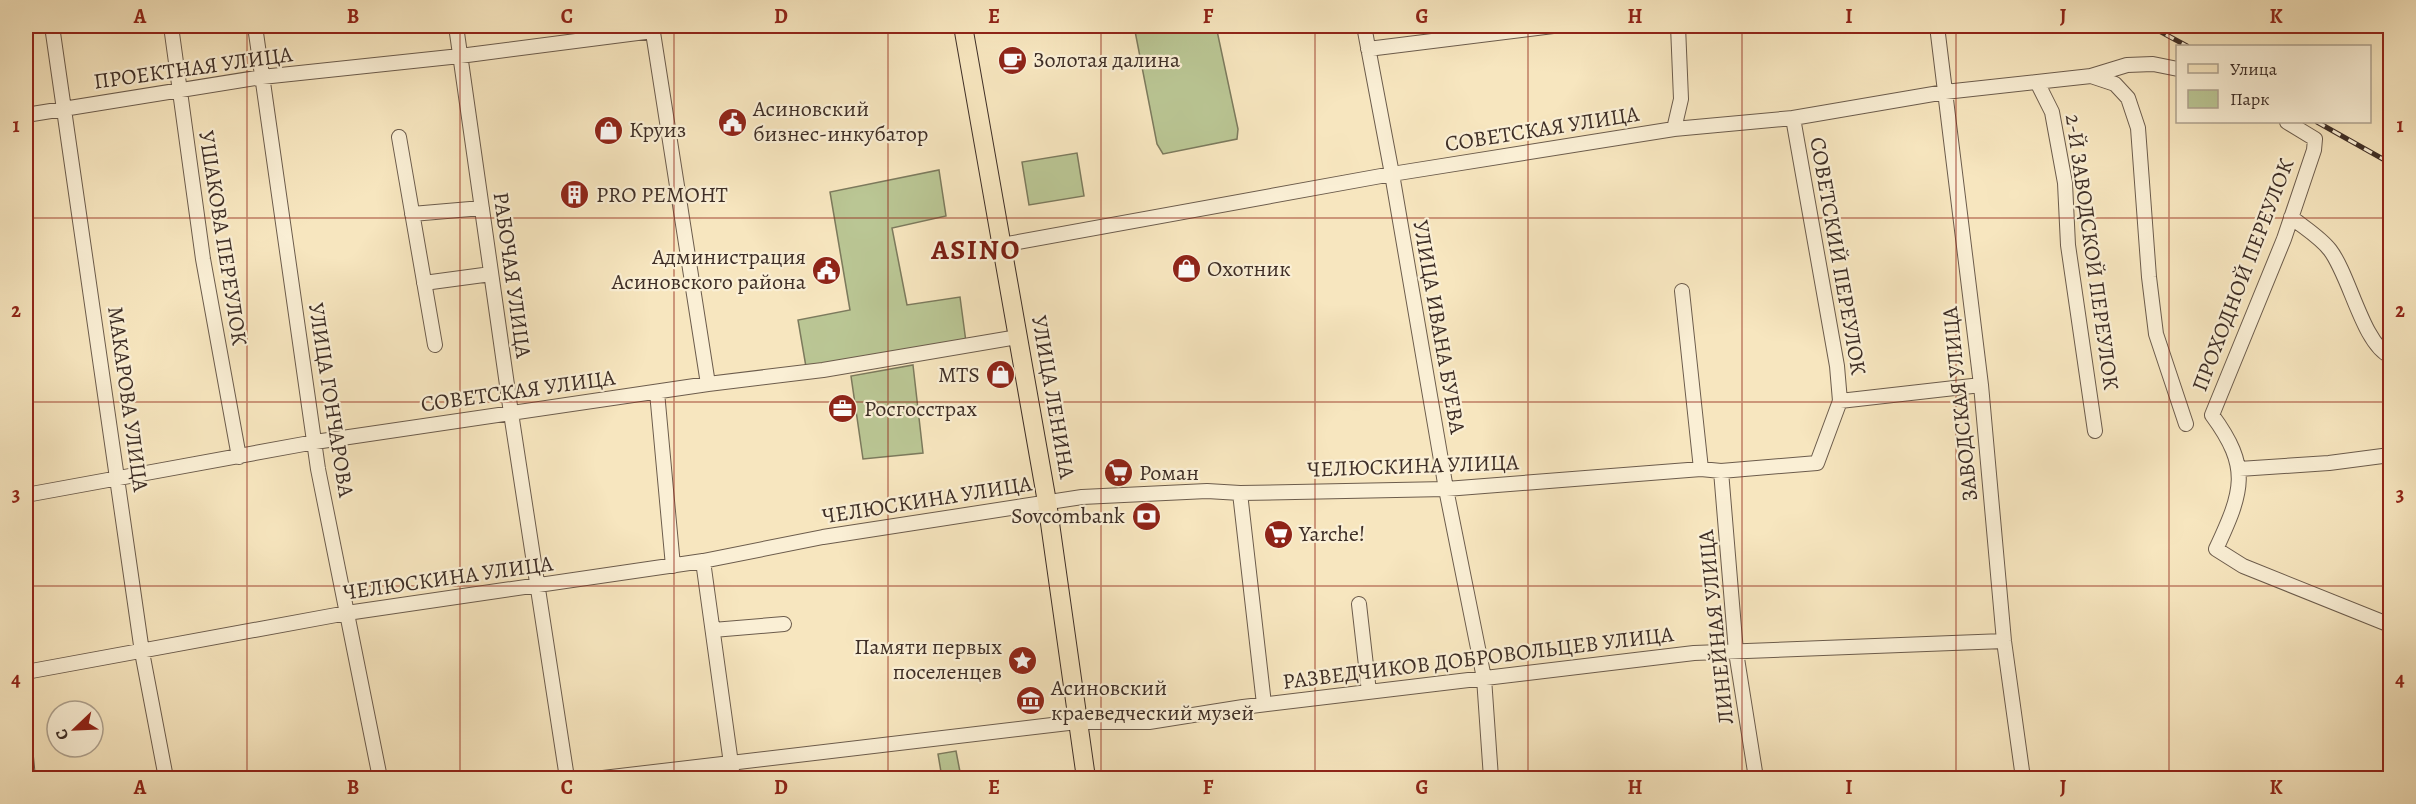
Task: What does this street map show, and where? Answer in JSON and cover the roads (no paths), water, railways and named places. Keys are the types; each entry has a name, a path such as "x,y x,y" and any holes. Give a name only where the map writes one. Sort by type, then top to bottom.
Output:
{"main road":[{"name":"УЛИЦА ЛЕНИНА","path":"963,26 1047,502 1086,778"}],"street":[{"name":"МАКАРОВА УЛИЦА","path":"52,26 142,652 166,778"},
{"name":"УШАКОВА ПЕРЕУЛОК","path":"171,26 203,259 239,457"},
{"name":"УЛИЦА ГОНЧАРОВА","path":"255,26 318,470 380,778"},
{"name":"РАБОЧАЯ УЛИЦА","path":"456,26 511,413 567,778"},
{"name":"УЛИЦА ИВАНА БУЕВА","path":"1364,26 1446,489 1484,678 1491,778"},
{"path":"1368,49 1554,26"},
{"path":"1674,129 1681,99 1678,26"},
{"name":"ЗАВОДСКАЯ УЛИЦА","path":"1937,26 1981,386 2004,641 2023,778"},
{"name":"ПРОЕКТНАЯ УЛИЦА","path":"26,115 262,77 460,56 653,28"},
{"path":"653,28 708,384"},
{"name":"СОВЕТСКАЯ УЛИЦА","path":"1002,245 1392,174 1674,129 1793,118 1945,92 2091,76 2127,65 2153,64 2176,69"},
{"path":"2091,76 2115,84 2128,98 2138,128 2149,277 2156,334 2186,424"},
{"name":"2-Й ЗАВОДСКОЙ ПЕРЕУЛОК","path":"2037,82 2052,112 2065,183 2068,244 2095,431"},
{"name":"СОВЕТСКИЙ ПЕРЕУЛОК","path":"1793,118 1837,366 1840,400"},
{"name":"ПРОХОДНОЙ ПЕРЕУЛОК","path":"2289,123 2315,139 2314,150 2291,217 2212,415 2231,444 2239,469 2240,483 2226,528 2216,549 2243,566 2391,625"},
{"path":"399,137 435,345"},
{"path":"412,214 482,208"},
{"path":"2291,217 2330,249 2356,300 2371,340 2391,356"},
{"path":"424,283 491,274"},
{"path":"1682,291 1701,469"},
{"name":"СОВЕТСКАЯ УЛИЦА","path":"26,495 118,480 315,442 708,384 823,370 1018,337"},
{"path":"1840,400 1981,386"},
{"path":"657,392 673,566"},
{"name":"ЧЕЛЮСКИНА УЛИЦА","path":"26,672 347,613 673,566 823,537 1047,502 1105,496 1208,491 1240,493 1446,489 1701,469 1722,471 1817,463 1840,400"},
{"path":"2239,469 2329,463 2391,455"},
{"name":"ЛИНЕЙНАЯ УЛИЦА","path":"1722,471 1736,652 1756,778"},
{"path":"1240,493 1264,704"},
{"path":"703,561 733,778"},
{"path":"1359,604 1369,692"},
{"path":"713,630 784,624"},
{"name":"РАЗВЕДЧИКОВ ДОБРОВОЛЬЦЕВ УЛИЦА","path":"603,778 1077,722 1149,722 1264,704 1694,653 2004,641"},
{"path":"26,757 28,778"}],"railway":[{"path":"2150,26 2185,45"},
{"path":"2319,123 2390,163"}],"place":[{"name":"Золотая далина","path":"1012,60"},
{"name":"Асиновский бизнес-инкубатор","path":"732,122"},
{"name":"Круиз","path":"608,130"},
{"name":"PRO РЕМОНТ","path":"575,195"},
{"name":"Охотник","path":"1186,269"},
{"name":"Администрация Асиновского района","path":"827,270"},
{"name":"MTS","path":"1001,375"},
{"name":"Росгосстрах","path":"843,409"},
{"name":"Роман","path":"1118,473"},
{"name":"Sovcombank","path":"1146,516"},
{"name":"Yarche!","path":"1278,534"},
{"name":"Памяти первых поселенцев","path":"1023,660"},
{"name":"Асиновский краеведческий музей","path":"1030,701"}],"district":[{"name":"ASINO","path":"976,250"}]}
